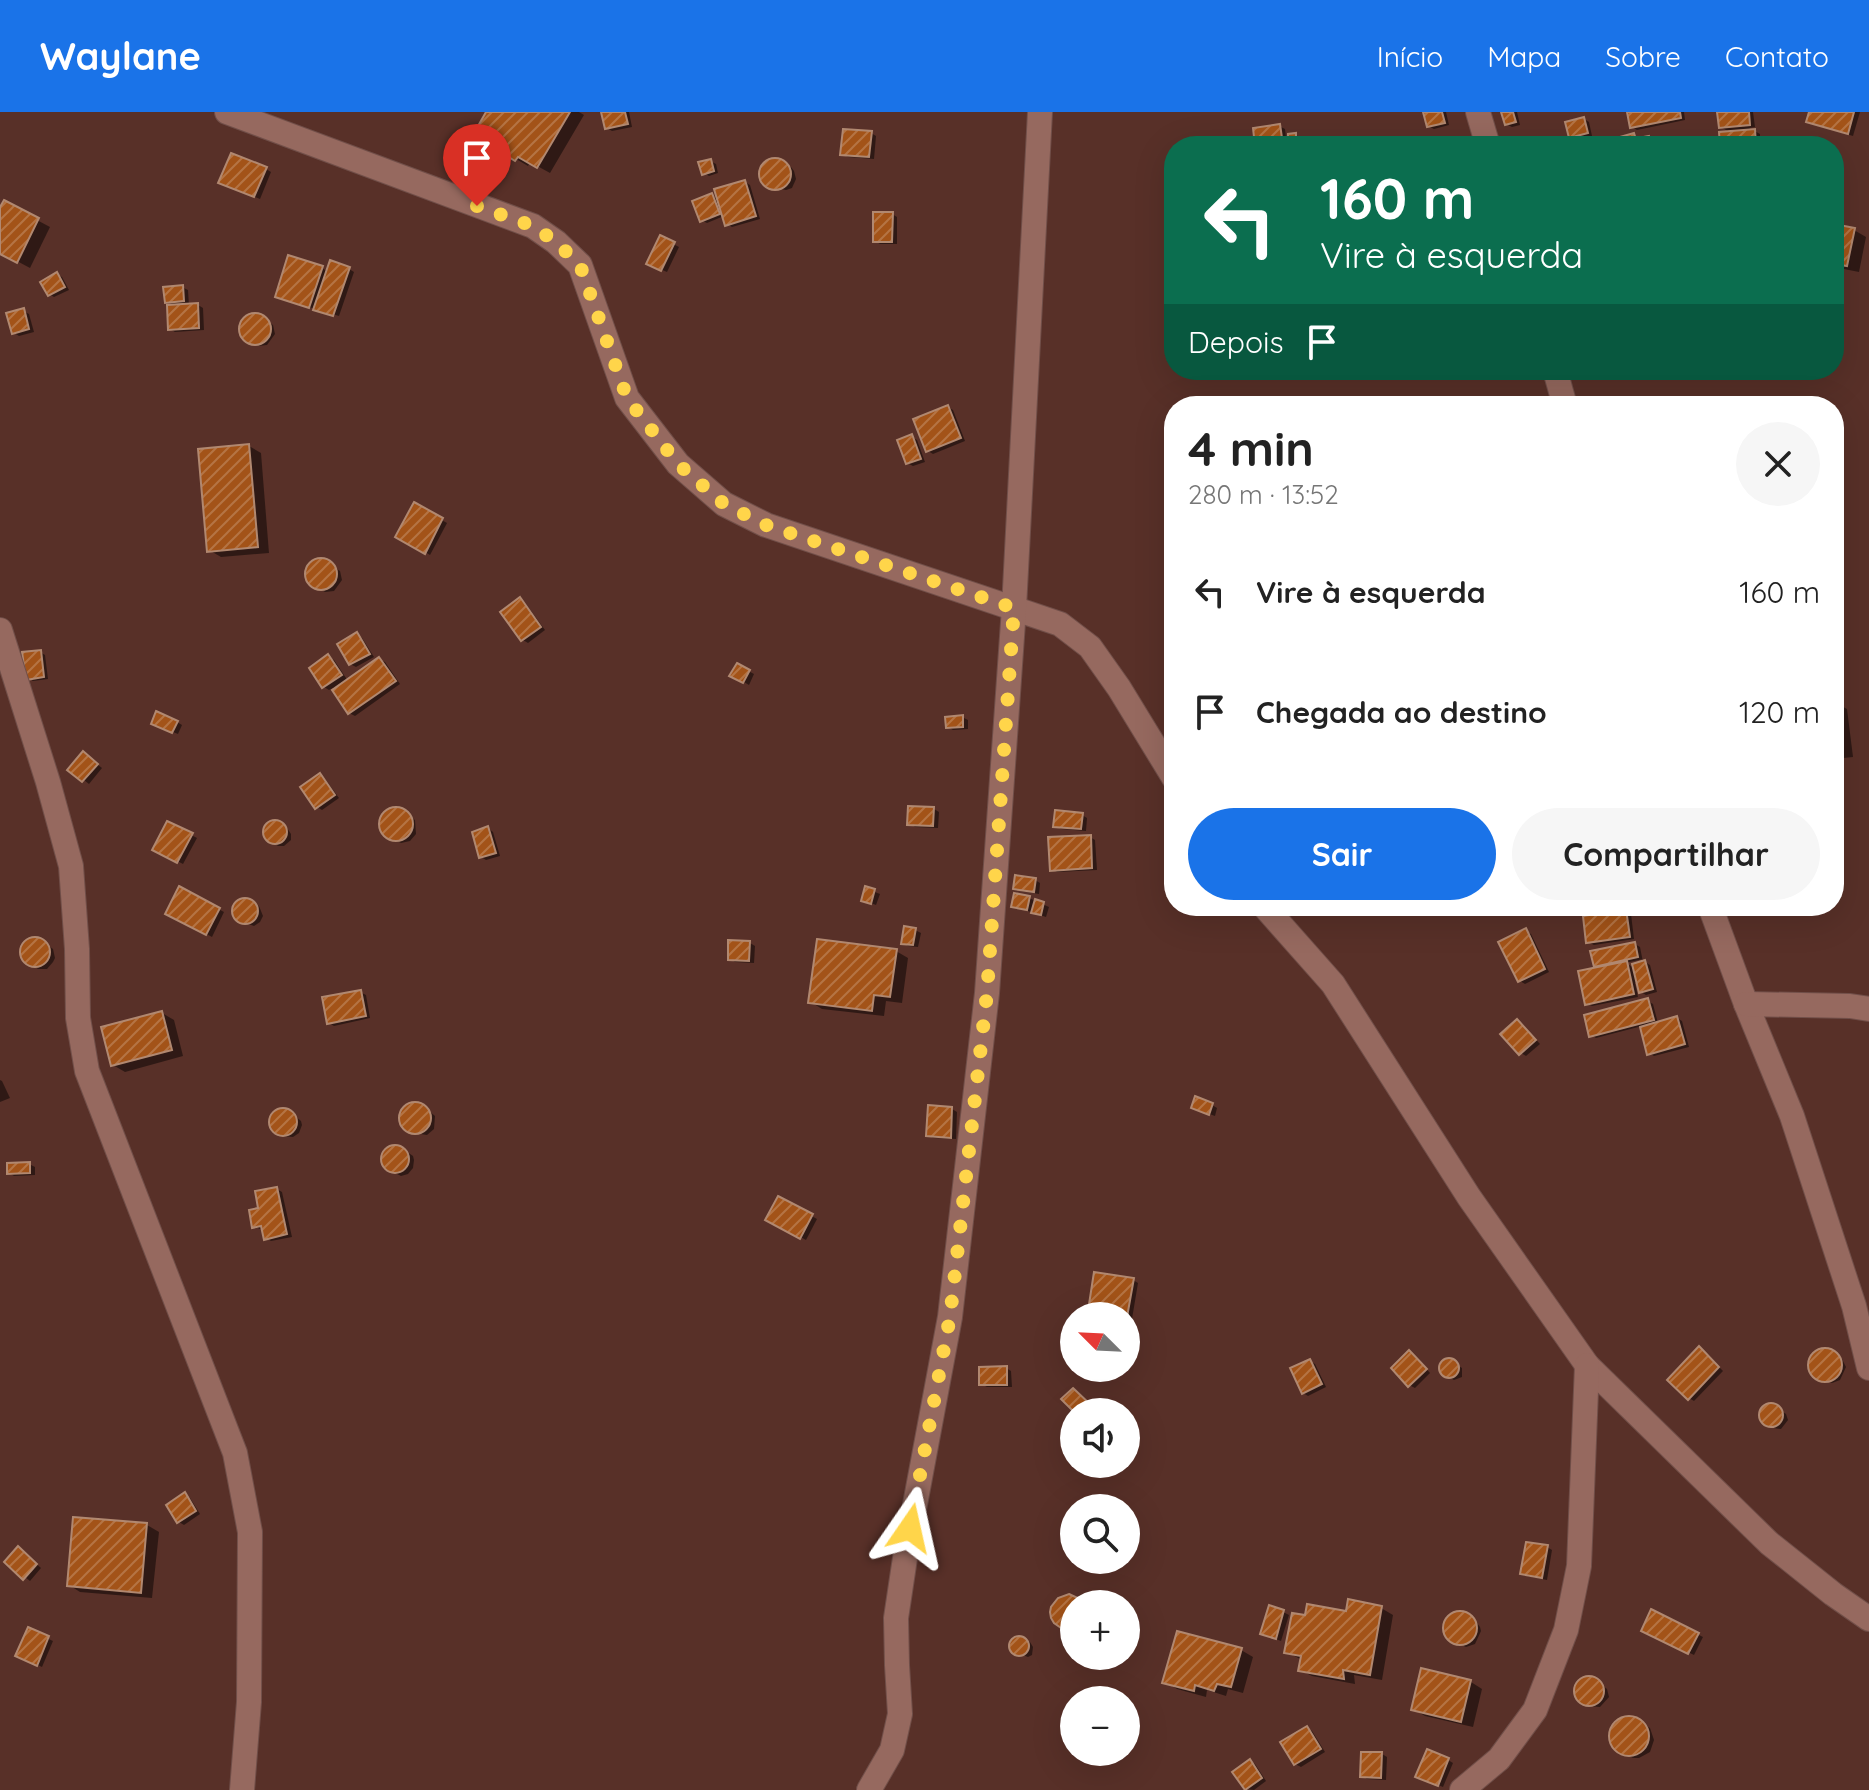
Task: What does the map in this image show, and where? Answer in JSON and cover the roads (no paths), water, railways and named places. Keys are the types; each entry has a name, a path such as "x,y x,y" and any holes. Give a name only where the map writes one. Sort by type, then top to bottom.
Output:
{"street":[{"path":"227,112 533,226 580,265 627,398 678,464 724,504 766,525 1060,624 1090,647 1164,762"},
{"path":"869,1790 892,1750 900,1714 896,1618 950,1317 987,993 1014,608 1040,112"},
{"path":"1478,112 1485,136"},
{"path":"0,630 71,866 78,1018 87,1071 235,1453 250,1532 249,1702 242,1790"},
{"path":"1273,916 1333,984 1469,1197 1587,1365 1769,1543 1869,1619"},
{"path":"1714,916 1792,1116 1854,1306 1869,1368"},
{"path":"1746,1004 1869,1009"},
{"path":"1462,1790 1499,1759 1535,1710 1566,1630 1579,1566 1587,1365"}]}
